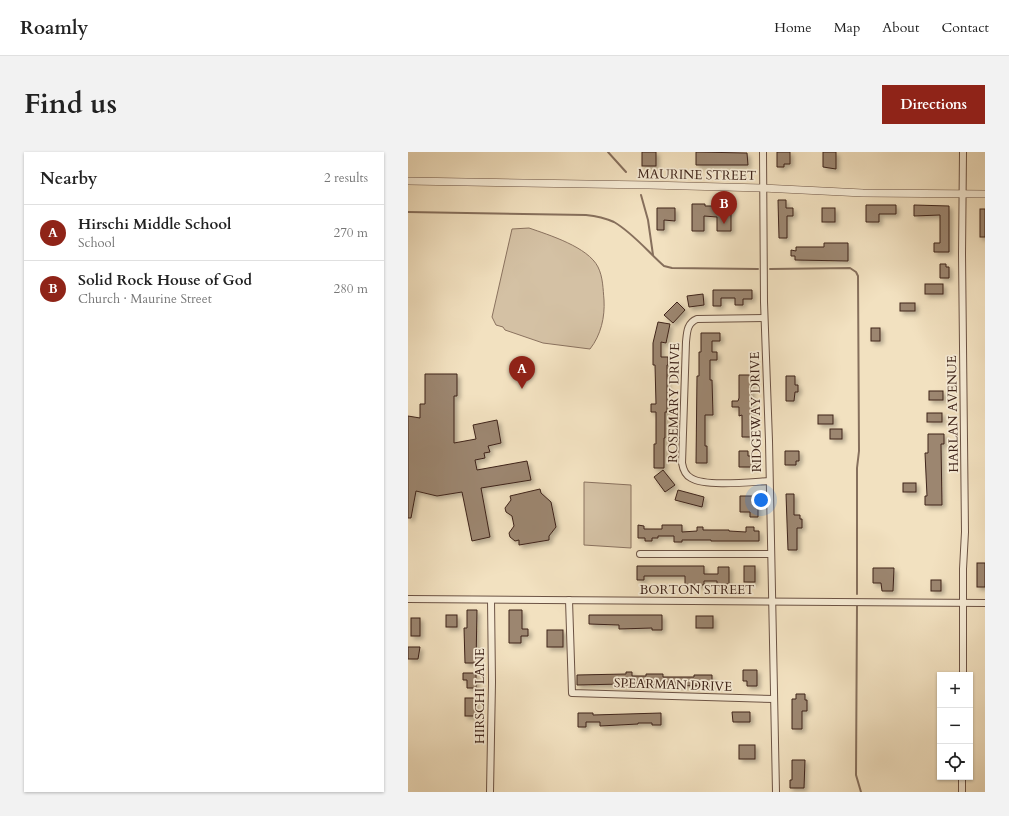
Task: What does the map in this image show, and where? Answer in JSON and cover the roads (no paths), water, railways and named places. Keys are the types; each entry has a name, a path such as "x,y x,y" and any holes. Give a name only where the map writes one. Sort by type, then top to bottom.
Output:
{"street":[{"name":"RIDGEWAY DRIVE","path":"763,152 762,188 764,318 767,381 776,792"},
{"name":"HARLAN AVENUE","path":"963,152 962,254 965,532 963,672"},
{"name":"MAURINE STREET","path":"408,181 762,188 863,193 985,194"},
{"name":"ROSEMARY DRIVE","path":"764,318 697,319 689,326 686,342 682,462 683,469 687,476 700,482 769,481"},
{"path":"640,554 770,554"},
{"name":"BORTON STREET","path":"408,599 985,603"},
{"name":"HIRSCHI LANE","path":"490,792 492,682 491,600"},
{"name":"SPEARMAN DRIVE","path":"569,600 572,694 774,699"},
{"path":"962,780 962,792"}],"waterway":[{"path":"608,152 626,172"},
{"path":"641,195 648,220 653,255"},
{"path":"408,212 593,216 604,218 621,226 664,266 672,268 758,269"},
{"path":"770,269 850,268 856,272 858,276 859,451 857,468 857,594"},
{"path":"857,606 856,775 861,792"}],"place":[{"name":"Solid Rock House of God","path":"724,224"},
{"name":"Hirschi Middle School","path":"522,389"}]}
